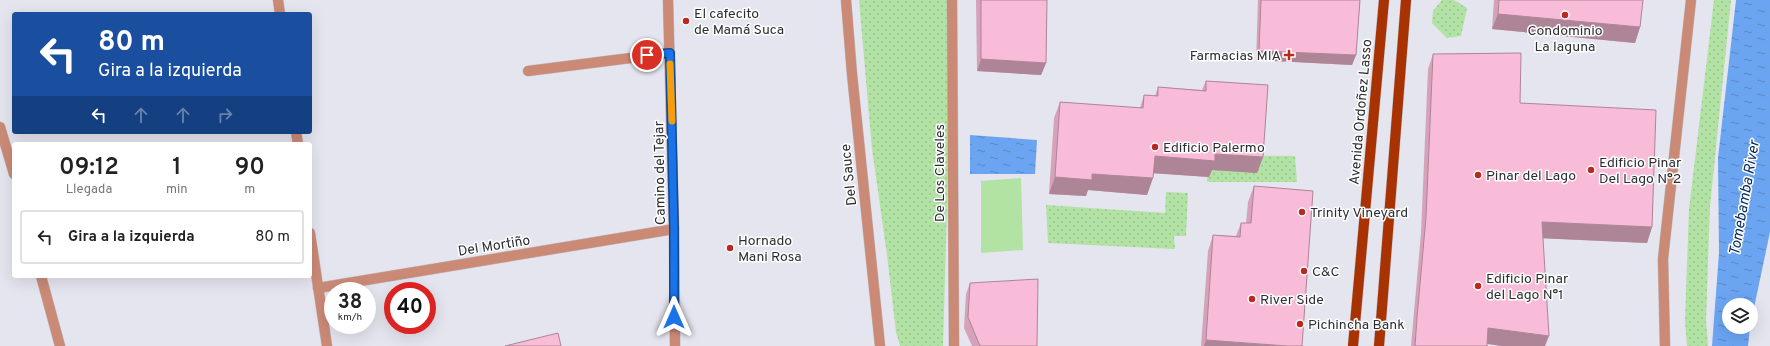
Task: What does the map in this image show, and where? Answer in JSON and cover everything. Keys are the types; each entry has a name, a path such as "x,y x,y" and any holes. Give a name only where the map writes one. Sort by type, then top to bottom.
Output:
{"main road":[{"name":"Avenida Ordoñez Lasso","path":"1353,346 1384,0"},
{"path":"1379,346 1406,0"}],"street":[{"path":"278,0 280,12"},
{"name":"Camino del Tejar","path":"668,0 674,229 674,346"},
{"name":"Del Sauce","path":"846,0 852,74 880,346"},
{"name":"De Los Claveles","path":"952,0 954,346"},
{"path":"1665,346 1663,259 1690,0"},
{"path":"528,70 670,53"},
{"path":"0,127 12,167"},
{"name":"Del Mortiño","path":"318,288 674,229"},
{"path":"312,247 327,346"},
{"path":"42,278 60,346"}],"green space":[{"path":"859,0 953,0 943,346 900,346 896,332 872,149"},
{"path":"1442,0 1454,0 1467,8 1461,36 1447,38 1432,23 1433,11"},
{"path":"1714,0 1731,0 1710,206 1706,320 1708,346 1687,346 1685,321 1689,209"},
{"path":"1208,155 1295,156 1297,182 1207,182"},
{"path":"1021,178 1023,250 981,253 981,181"},
{"path":"1166,192 1188,193 1186,236 1174,236 1175,249 1048,243 1046,205 1165,213"}],"water":[{"name":"Tomebamba River","path":"1736,0 1770,0 1770,232 1756,298 1722,298 1722,334 1749,334 1748,346 1712,346 1719,253 1718,158"},
{"path":"970,135 1037,140 1035,174 970,174"}],"building":[{"path":"981,0 1047,0 1046,63 981,59"},
{"path":"1261,0 1360,0 1356,55 1259,51"},
{"path":"1499,0 1643,0 1640,27 1498,14"},
{"path":"1521,53 1520,103 1656,110 1652,227 1542,222 1549,336 1488,328 1487,346 1415,346 1426,217 1433,54"},
{"name":"Edificio Palermo","path":"1206,81 1268,85 1263,157 1215,154 1215,161 1155,156 1153,178 1092,174 1092,180 1055,177 1060,102 1143,108 1144,95 1158,96 1158,87 1206,91"},
{"name":"River Side","path":"1254,186 1313,191 1302,346 1206,340 1213,235 1240,237 1241,223 1251,223"},
{"path":"1038,279 1037,346 980,346 968,317 970,283"},
{"path":"558,333 561,346 505,346"}],"slow traffic":[{"path":"670,64 672,121"}],"place":[{"name":"Condominio La laguna","path":"1565,15"},
{"name":"El cafecito de Mamá Suca","path":"686,21"},
{"name":"Farmacias MIA","path":"1289,55"},
{"name":"Edificio Palermo","path":"1155,147"},
{"name":"Edificio Pinar Del Lago N°2","path":"1591,170"},
{"name":"Pinar del Lago","path":"1478,175"},
{"name":"Trinity Vineyard","path":"1302,212"},
{"name":"Hornado Mani Rosa","path":"730,248"},
{"name":"C&C","path":"1304,271"},
{"name":"Edificio Pinar del Lago N°1","path":"1478,286"},
{"name":"River Side","path":"1252,299"},
{"name":"Pichincha Bank","path":"1300,324"}],"route":[{"path":"647,55 670,53 674,229 674,317"}]}
